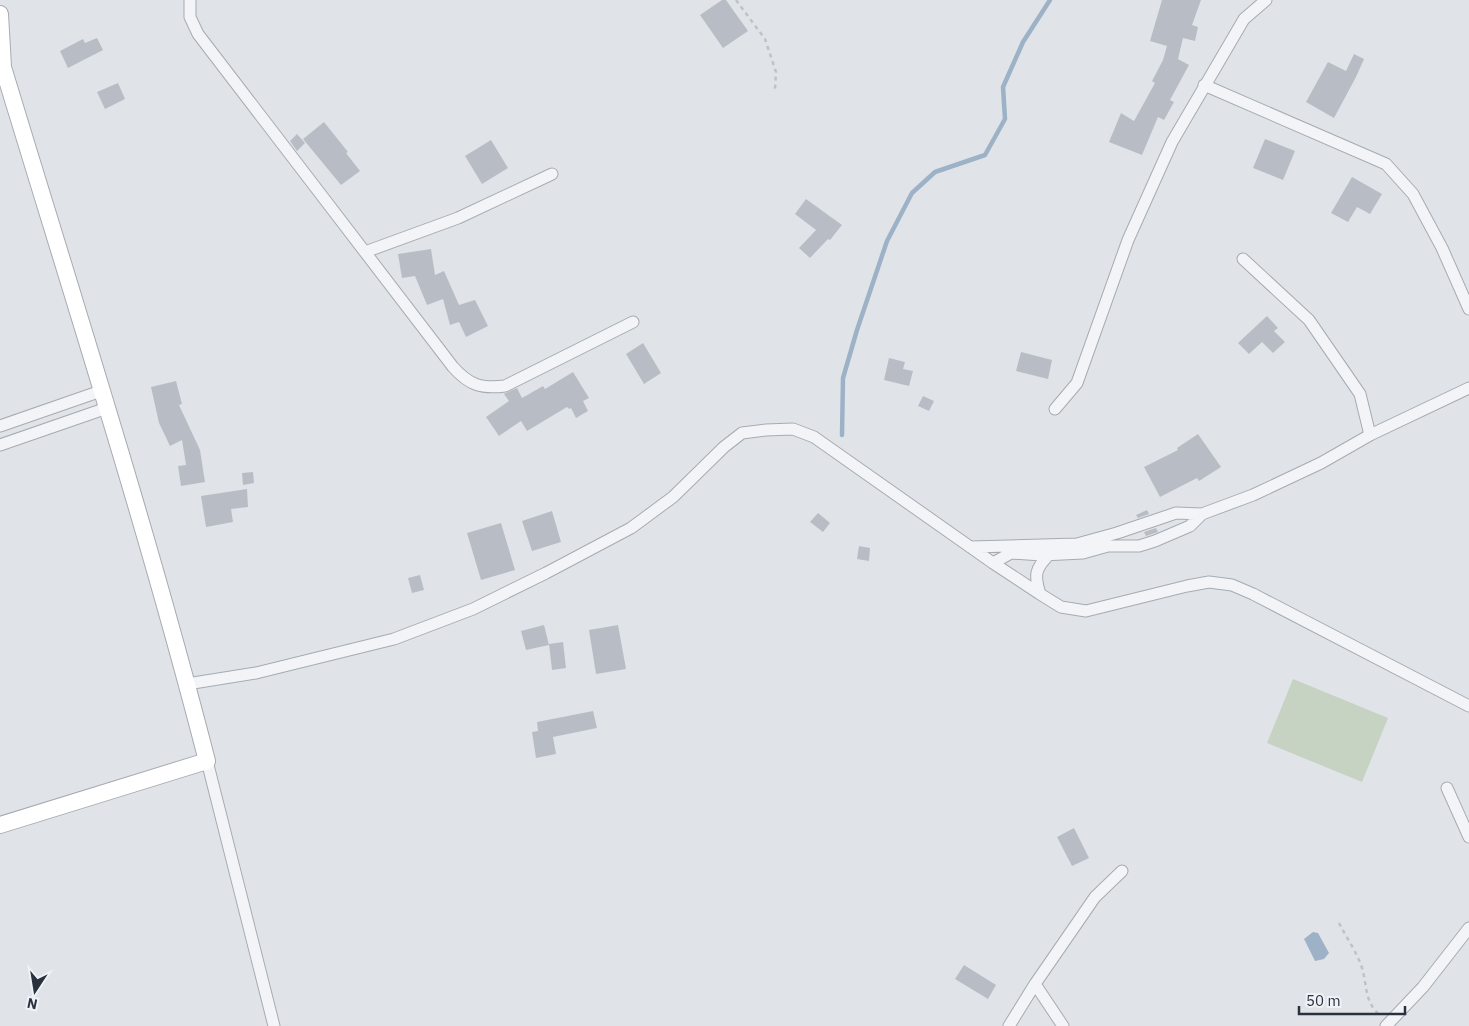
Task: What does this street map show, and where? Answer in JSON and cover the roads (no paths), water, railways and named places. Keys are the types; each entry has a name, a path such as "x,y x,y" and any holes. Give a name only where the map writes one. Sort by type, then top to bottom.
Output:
{"street":[{"path":"190,0 190,16 198,34 463,378 476,385 490,387 505,386 633,322"},
{"path":"1055,409 1076,383 1128,240 1172,142 1244,19 1266,0"},
{"path":"0,14 3,67 107,408 187,684 274,1026"},
{"path":"1204,85 1386,164 1413,194 1442,248 1469,309"},
{"path":"365,252 458,218 552,174"},
{"path":"1244,259 1308,320 1360,394 1370,436"},
{"path":"970,547 1077,544 1146,524 1176,513 1202,514 1253,495 1321,463 1370,436 1469,388"},
{"path":"0,426 101,391"},
{"path":"0,445 107,408"},
{"path":"187,684 256,673 394,639 474,609 631,528 673,497 724,447 742,433 792,429 814,437 970,547 1061,607 1086,611 1209,582 1232,585 1469,706"},
{"path":"994,563 1011,553 1083,553 1108,546 1139,546 1155,542 1190,526 1202,514"},
{"path":"1040,594 1036,581 1036,572 1041,562 1050,554"},
{"path":"0,825 207,761"},
{"path":"1447,788 1469,837"},
{"path":"1010,1026 1035,984 1095,898 1122,870"},
{"path":"1388,1024 1423,987 1469,928"},
{"path":"1035,984 1063,1026"}],"water":[{"path":"1313,932 1318,933 1329,953 1324,959 1315,961 1304,939"}],"waterway":[{"path":"842,435 843,378 887,241 912,193 935,172 985,155 1005,119 1003,87 1023,42 1050,0"}]}
